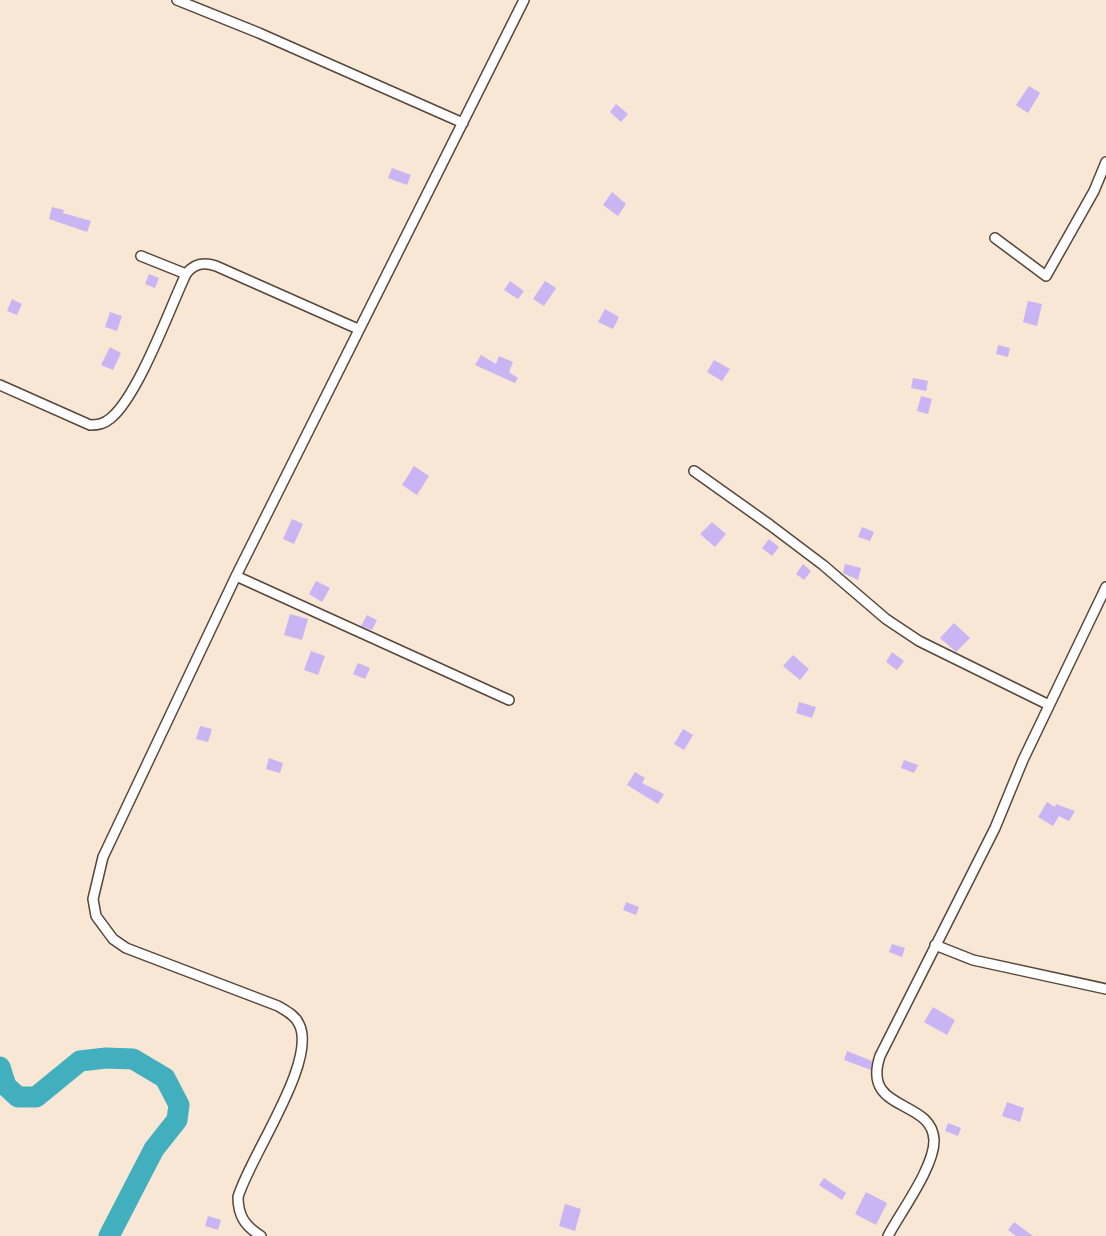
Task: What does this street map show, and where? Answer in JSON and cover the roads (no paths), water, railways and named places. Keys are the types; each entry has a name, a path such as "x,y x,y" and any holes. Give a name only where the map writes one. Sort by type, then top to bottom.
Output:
{"street":[{"path":"177,0 259,33 463,123"},
{"path":"261,1236 247,1227 238,1207 238,1197 296,1075 303,1043 299,1023 278,1006 126,948 102,928 96,916 93,900 97,878 117,826 236,576 524,0"},
{"path":"995,238 1046,276 1094,191 1106,162"},
{"path":"141,256 186,274"},
{"path":"0,385 90,425 101,424 110,419 118,411 141,373 186,274 197,265 216,266 358,329"},
{"path":"694,471 779,531 886,619 920,641 1049,705"},
{"path":"236,576 509,700"},
{"path":"888,1236 929,1161 934,1142 927,1124 882,1092 875,1078 876,1068 995,828 1049,705 1106,587"},
{"path":"935,945 973,960 1106,989"}],"waterway":[{"path":"0,1067 6,1086 18,1097 36,1097 80,1061 106,1058 133,1059 165,1078 179,1105 177,1120 154,1149 109,1236"}]}
